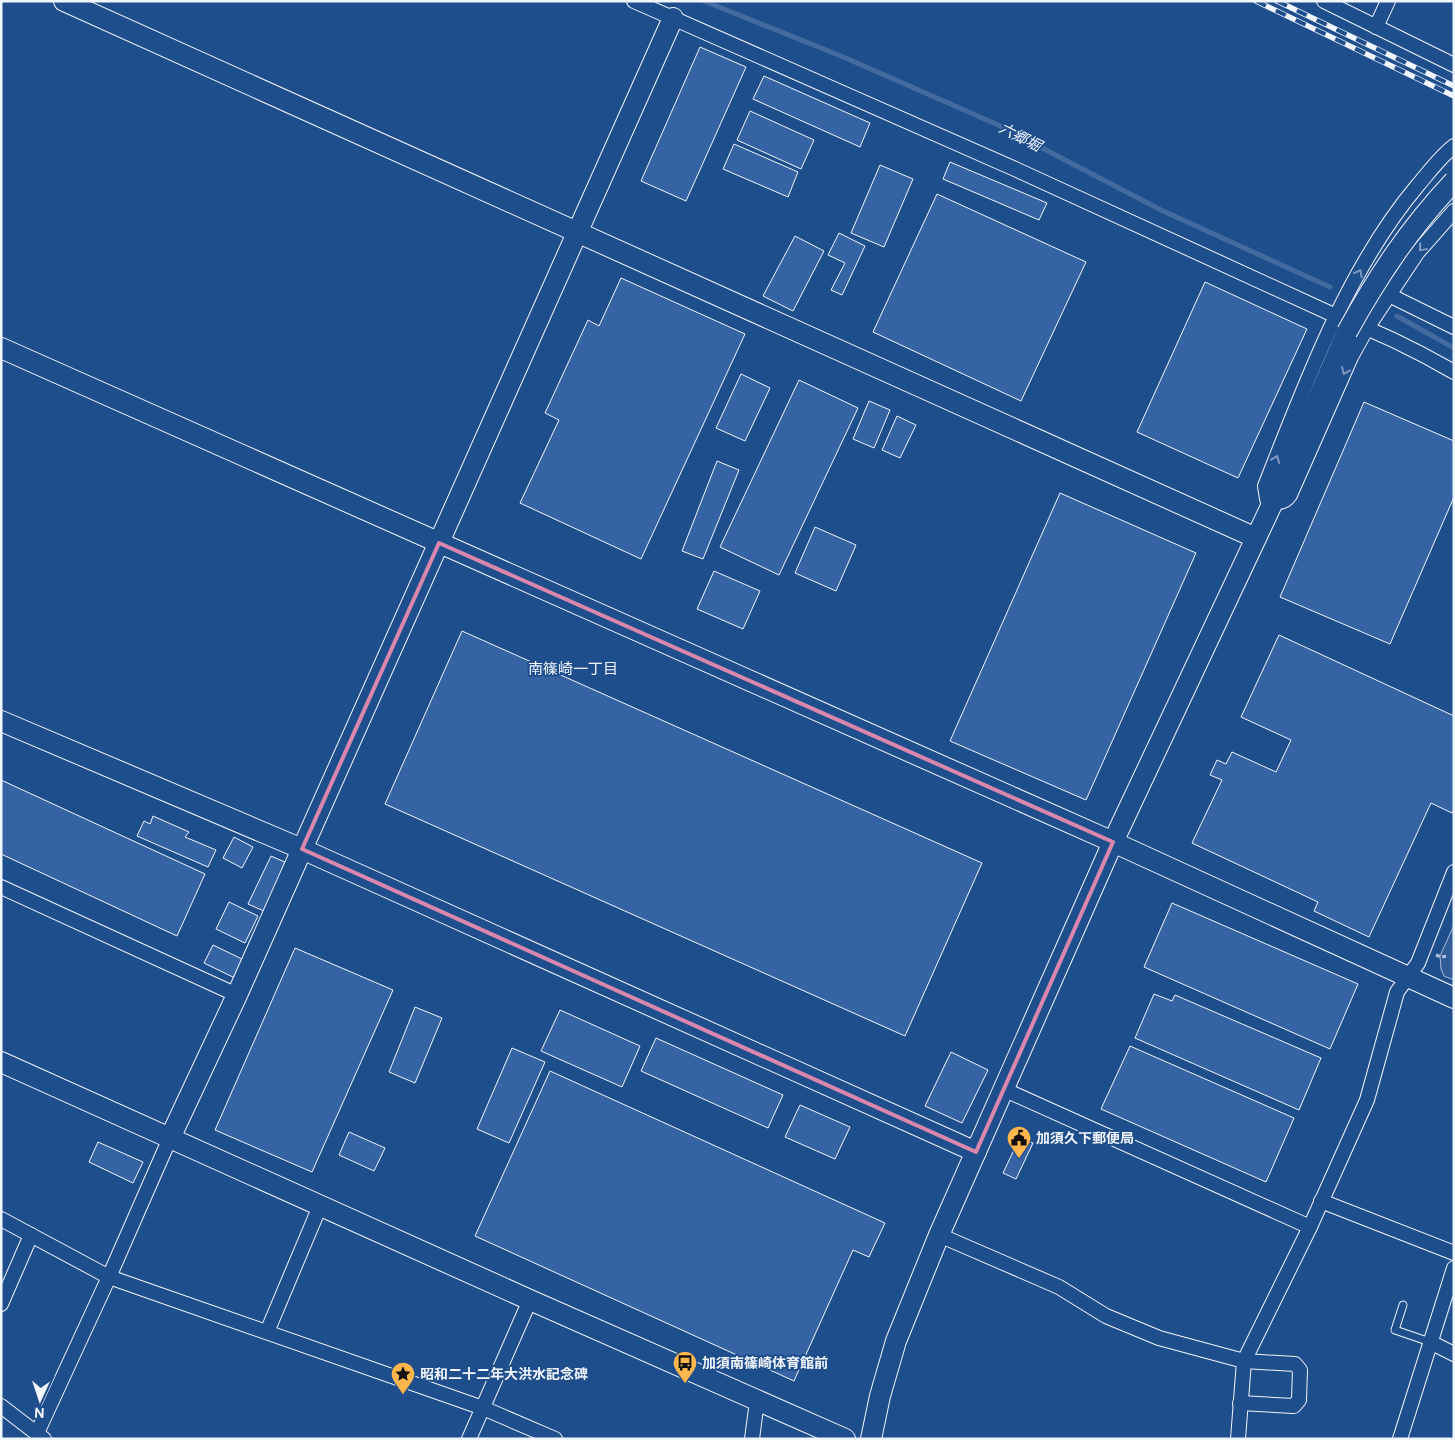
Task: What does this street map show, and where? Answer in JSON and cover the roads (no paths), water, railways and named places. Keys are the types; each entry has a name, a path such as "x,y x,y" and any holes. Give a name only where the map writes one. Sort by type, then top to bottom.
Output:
{"street":[{"path":"64,1 1256,538"},
{"path":"634,1 1024,173 1341,324 1367,328 1454,372"},
{"path":"1324,1 1454,65"},
{"path":"1376,28 1388,1"},
{"path":"1,1406 40,1436 170,1138 237,995 673,18"},
{"path":"871,1439 880,1396 896,1341 939,1236 1113,842 1273,502 1341,324 1374,247 1398,208 1454,146"},
{"path":"1341,324 1410,231 1454,181"},
{"path":"1273,502 1287,500 1351,357 1367,328 1418,254 1452,215"},
{"path":"1389,295 1454,327"},
{"path":"1,348 1113,842 1454,998"},
{"path":"1,721 302,849 976,1152"},
{"path":"1238,1439 1244,1361 1310,1226 1367,1100 1394,999 1418,963 1454,872"},
{"path":"1,887 237,995"},
{"path":"1,1062 530,1300 845,1439"},
{"path":"1003,1089 1310,1226"},
{"path":"1321,1201 1454,1253"},
{"path":"267,1332 320,1206"},
{"path":"1,1219 109,1277 483,1408 555,1439"},
{"path":"1,1304 31,1235"},
{"path":"939,1236 1059,1287 1106,1316 1159,1338 1244,1361 1295,1364 1300,1370 1299,1400 1294,1406 1240,1404"},
{"path":"1400,1439 1454,1268"},
{"path":"469,1439 530,1300"},
{"path":"1430,1342 1454,1354"},
{"path":"752,1439 757,1401"}],"lane":[{"path":"1403,1305 1395,1330 1430,1342"}],"waterway":[{"name":"六郷堀","path":"704,1 841,56 996,124 1161,210 1330,287"},
{"name":"六郷堀","path":"1397,316 1454,348"}],"railway":[{"path":"1256,1 1454,96"},
{"path":"1277,1 1454,86"}],"place":[{"name":"加須久下郵便局","path":"1019,1159"},
{"name":"加須南篠崎体育館前","path":"685,1384"},
{"name":"昭和二十二年大洪水記念碑","path":"403,1395"}],"district":[{"name":"南篠崎一丁目","path":"573,669"}]}
